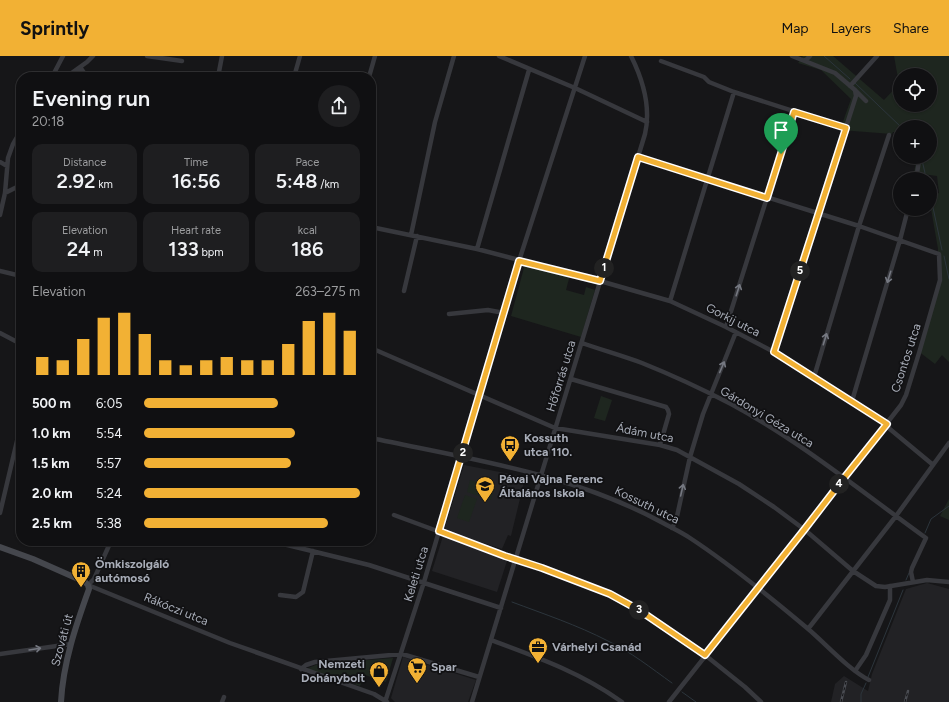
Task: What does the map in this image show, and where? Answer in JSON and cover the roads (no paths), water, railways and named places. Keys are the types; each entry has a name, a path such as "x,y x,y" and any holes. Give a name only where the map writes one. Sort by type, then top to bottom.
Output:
{"main road":[{"name":"Rákóczi utca","path":"0,547 57,569 85,582 88,585"},
{"name":"Szováti út","path":"61,702 63,680 70,644 89,589 88,585"}],"street":[{"path":"54,72 62,56"},
{"path":"73,72 93,56"},
{"path":"147,56 182,61"},
{"path":"219,72 222,56"},
{"path":"295,72 300,56"},
{"path":"370,72 375,56"},
{"path":"411,235 435,122 454,56"},
{"path":"499,56 529,70 575,88 648,122"},
{"name":"Keleti utca","path":"386,702 424,582 519,261 585,56"},
{"name":"Hőforrás utca","path":"472,702 648,122 648,110 645,96 631,56"},
{"path":"792,56 833,72 866,100"},
{"path":"806,61 810,56"},
{"path":"850,86 877,56"},
{"path":"661,61 704,76 708,82 734,92 846,128"},
{"path":"80,67 84,72"},
{"path":"477,250 529,70"},
{"path":"774,352 856,98 855,90"},
{"path":"670,301 734,92"},
{"path":"726,327 794,112"},
{"path":"814,377 859,226 889,135"},
{"path":"0,215 5,193 7,166 10,152 16,140"},
{"path":"638,157 900,240"},
{"path":"0,162 7,166"},
{"path":"5,193 16,188"},
{"path":"852,401 906,216"},
{"name":"Gorkij utca","path":"376,228 477,250 600,281 670,301 726,327 774,352 886,424 932,464"},
{"path":"404,291 417,236"},
{"name":"Csontos utca","path":"669,702 901,405 906,395 940,280 939,254 900,240"},
{"path":"0,271 16,275"},
{"path":"449,314 488,310 504,313"},
{"path":"672,528 676,521 690,457 710,394 736,332"},
{"path":"0,333 16,341"},
{"name":"Gárdonyi Géza utca","path":"582,343 642,363 731,404 787,437 844,478 926,538 912,568 911,572 913,582"},
{"name":"Ádám utca","path":"376,350 556,428 673,448 739,484 774,507 853,571 876,586 890,586 932,580 949,582"},
{"path":"571,379 666,407 669,414 660,445"},
{"name":"Kossuth utca","path":"376,439 510,467 541,475 606,496 641,511 689,537 758,587 855,671 869,680"},
{"path":"808,629 896,516 932,464 949,443"},
{"path":"0,512 16,445"},
{"path":"394,515 610,594 639,610 705,655 745,687 761,702"},
{"path":"88,585 94,579 109,546"},
{"path":"292,546 369,565 501,608"},
{"path":"280,595 296,598 303,592 313,551"},
{"name":"Rákóczi utca","path":"88,585 230,643 368,692 386,702"},
{"path":"855,671 866,655 889,604 891,596 890,586"},
{"path":"491,640 540,658 581,676 622,702"},
{"path":"0,654 70,644"},
{"path":"301,669 306,665 315,662 402,654 480,677"},
{"path":"222,702 224,697"}],"waterway":[{"path":"824,56 850,79"},
{"path":"855,83 894,120"},
{"path":"923,164 925,172"},
{"path":"935,216 942,250"},
{"path":"944,256 949,279"},
{"path":"925,533 931,519 949,506"},
{"path":"906,580 909,573"},
{"path":"868,677 903,590"},
{"path":"512,602 572,625 616,645 633,655 672,683"},
{"path":"861,702 861,694 866,683"},
{"path":"682,692 696,702"}],"railway":[{"path":"841,702 846,682"},
{"path":"905,702 908,691"}],"place":[{"name":"Kossuth utca 110.","path":"510,462"},
{"name":"Pávai Vajna Ferenc Általános Iskola","path":"485,503"},
{"name":"Ömkiszolgáló autómosó","path":"81,588"},
{"name":"Várhelyi Csanád","path":"538,664"},
{"name":"Spar","path":"417,684"},
{"name":"Nemzeti Dohánybolt","path":"379,688"}]}
